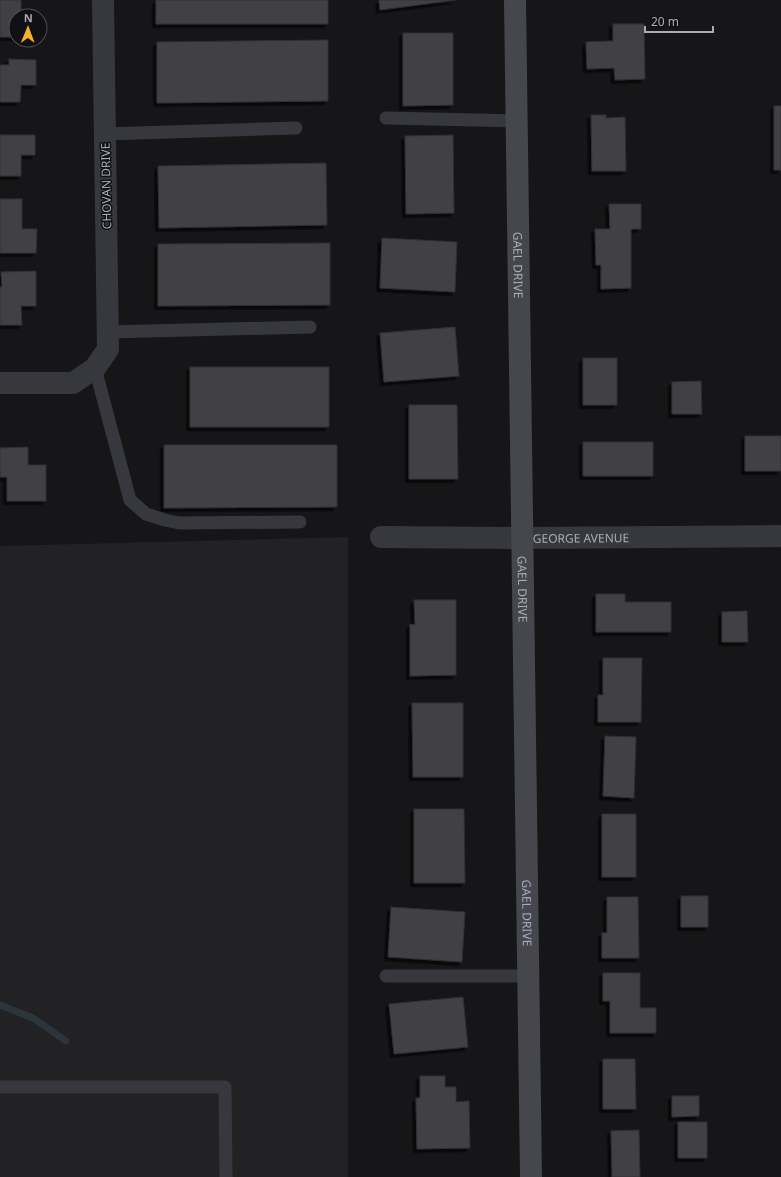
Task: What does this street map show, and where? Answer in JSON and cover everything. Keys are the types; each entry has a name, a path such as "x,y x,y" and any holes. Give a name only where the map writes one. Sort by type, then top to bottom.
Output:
{"street":[{"name":"CHOVAN DRIVE","path":"95,368 108,349 103,0"},
{"name":"GAEL DRIVE","path":"515,0 532,1177"},
{"path":"0,383 73,382 95,368"},
{"name":"GEORGE AVENUE","path":"381,537 523,538 781,536"}],"lane":[{"path":"386,118 516,121"},
{"path":"105,134 296,128"},
{"path":"108,332 310,327"},
{"path":"95,368 130,500 146,514 179,523 300,522"},
{"path":"386,976 529,976"},
{"path":"0,1087 225,1087 226,1177"}],"shaded area":[{"path":"348,537 348,1177 0,1177 0,546"}],"building":[{"path":"0,0 21,0 21,8 8,8 8,37 0,37"},
{"path":"156,0 328,0 328,24 156,24"},
{"path":"379,0 456,0 380,10"},
{"path":"613,24 644,24 645,79 615,80 614,68 587,69 586,42 613,41"},
{"path":"403,33 453,33 453,105 403,106"},
{"path":"328,40 328,101 157,103 157,42"},
{"path":"9,59 36,60 36,85 21,85 20,102 0,102 0,65 9,65"},
{"path":"774,106 781,106 781,170 774,170"},
{"path":"591,115 606,115 606,118 625,117 626,171 592,171"},
{"path":"0,135 35,135 35,155 21,155 21,176 0,176"},
{"path":"453,135 454,213 406,214 405,136"},
{"path":"326,163 327,225 159,228 158,166"},
{"path":"0,199 22,199 22,229 37,229 36,253 0,253"},
{"path":"609,204 641,204 641,229 631,229 631,288 601,289 601,265 596,265 595,229 610,229"},
{"path":"382,238 457,242 455,292 380,288"},
{"path":"330,243 330,305 158,306 158,244"},
{"path":"36,271 36,306 21,306 22,325 0,325 0,287 2,287 1,272"},
{"path":"455,327 459,376 384,382 380,333"},
{"path":"583,358 617,358 617,405 583,405"},
{"path":"190,367 329,367 329,427 190,427"},
{"path":"701,381 702,414 672,414 672,382"},
{"path":"409,405 457,405 458,479 409,479"},
{"path":"745,436 781,436 781,471 745,471"},
{"path":"583,442 653,442 653,476 583,476"},
{"path":"164,445 337,445 337,507 164,508"},
{"path":"28,447 28,465 46,465 46,501 7,501 7,477 0,477 0,448"},
{"path":"596,594 625,594 625,602 671,602 671,632 596,632"},
{"path":"414,600 456,600 456,675 410,676 410,624 415,625"},
{"path":"747,611 748,642 722,642 722,612"},
{"path":"603,658 642,658 641,722 598,722 598,695 603,695"},
{"path":"412,703 463,703 463,777 413,777"},
{"path":"605,736 636,737 634,798 603,796"},
{"path":"414,809 464,809 465,883 414,883"},
{"path":"602,814 636,814 636,877 602,877"},
{"path":"681,896 708,896 708,927 681,927"},
{"path":"607,897 638,897 639,958 602,958 602,933 607,933"},
{"path":"391,907 465,912 462,962 388,957"},
{"path":"603,973 640,973 640,1008 656,1008 656,1033 610,1033 610,1001 603,1001"},
{"path":"463,997 468,1047 394,1054 389,1004"},
{"path":"603,1059 635,1059 636,1109 603,1109"},
{"path":"420,1076 445,1076 445,1087 456,1087 456,1102 469,1101 470,1148 417,1149 416,1098 420,1098"},
{"path":"672,1096 699,1096 699,1116 672,1117"},
{"path":"678,1122 707,1122 707,1158 678,1158"},
{"path":"639,1130 640,1177 612,1177 611,1131"}],"waterway":[{"path":"0,1005 33,1018 66,1041"}]}
